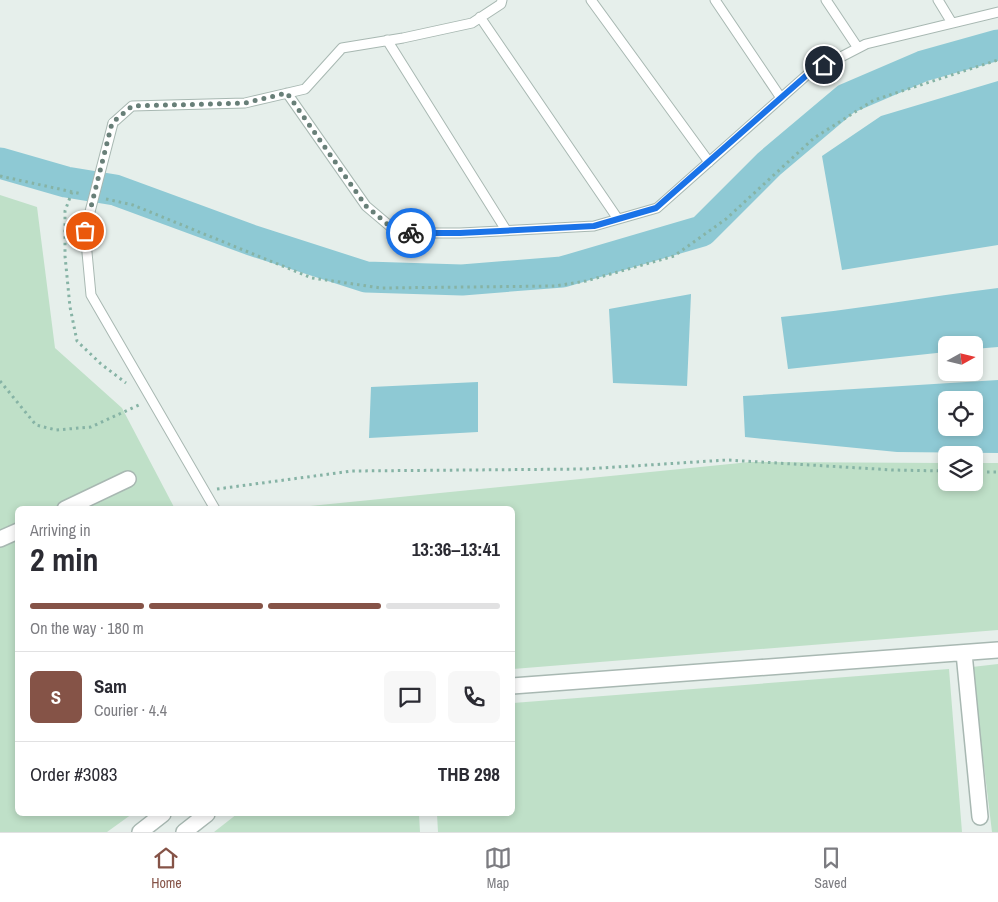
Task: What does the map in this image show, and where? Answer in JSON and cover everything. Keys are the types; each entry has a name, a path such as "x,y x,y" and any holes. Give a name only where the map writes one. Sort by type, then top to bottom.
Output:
{"street":[{"path":"71,506 128,479"},
{"path":"0,539 15,532"},
{"path":"515,686 998,650"},
{"path":"964,653 980,817"},
{"path":"140,832 160,816"},
{"path":"184,832 204,816"}],"lane":[{"path":"213,506 91,295 85,231 112,123 132,106 245,103 305,89 342,48 472,22 500,4 502,0"},
{"path":"591,0 709,162"},
{"path":"716,0 781,98"},
{"path":"826,0 858,48"},
{"path":"938,0 952,23"},
{"path":"287,93 366,206 398,233 460,233 594,226 656,208 808,74 866,44 998,12"},
{"path":"480,17 618,219"},
{"path":"387,40 506,230"}],"path":[{"path":"65,211 72,192"},
{"path":"0,381 36,426 56,430 91,427 141,404"},
{"path":"214,490 352,471 585,469 727,460 938,471"},
{"path":"983,472 998,472"}],"green space":[{"path":"0,195 37,207 55,348 122,408 173,506 15,506 15,816 129,816 107,832 0,832"},
{"path":"750,462 938,463 938,491 983,491 983,463 998,463 998,630 515,669 515,506 310,506"},
{"path":"998,664 998,832 992,832 972,667"},
{"path":"949,669 962,832 438,832 437,816 515,816 515,703"},
{"path":"234,816 419,816 420,832 214,832"}],"water":[{"path":"998,81 998,245 842,270 822,156 881,116"},
{"path":"998,288 998,347 983,348 983,336 938,336 938,353 788,369 781,317"},
{"path":"691,294 687,386 613,383 609,309"},
{"path":"998,380 998,453 983,453 983,446 938,446 938,452 897,452 745,437 743,396"},
{"path":"478,382 478,432 369,438 371,387"}],"waterway":[{"path":"0,163 66,182 115,190 251,240 366,277 462,280 562,272 702,231 769,164 846,99 923,66 998,45"}],"way so far":[{"path":"85,231 112,123 132,106 245,103 287,93 366,206 398,233 411,233"}],"route":[{"path":"411,233 460,233 594,226 656,208 808,74 824,65"}]}
